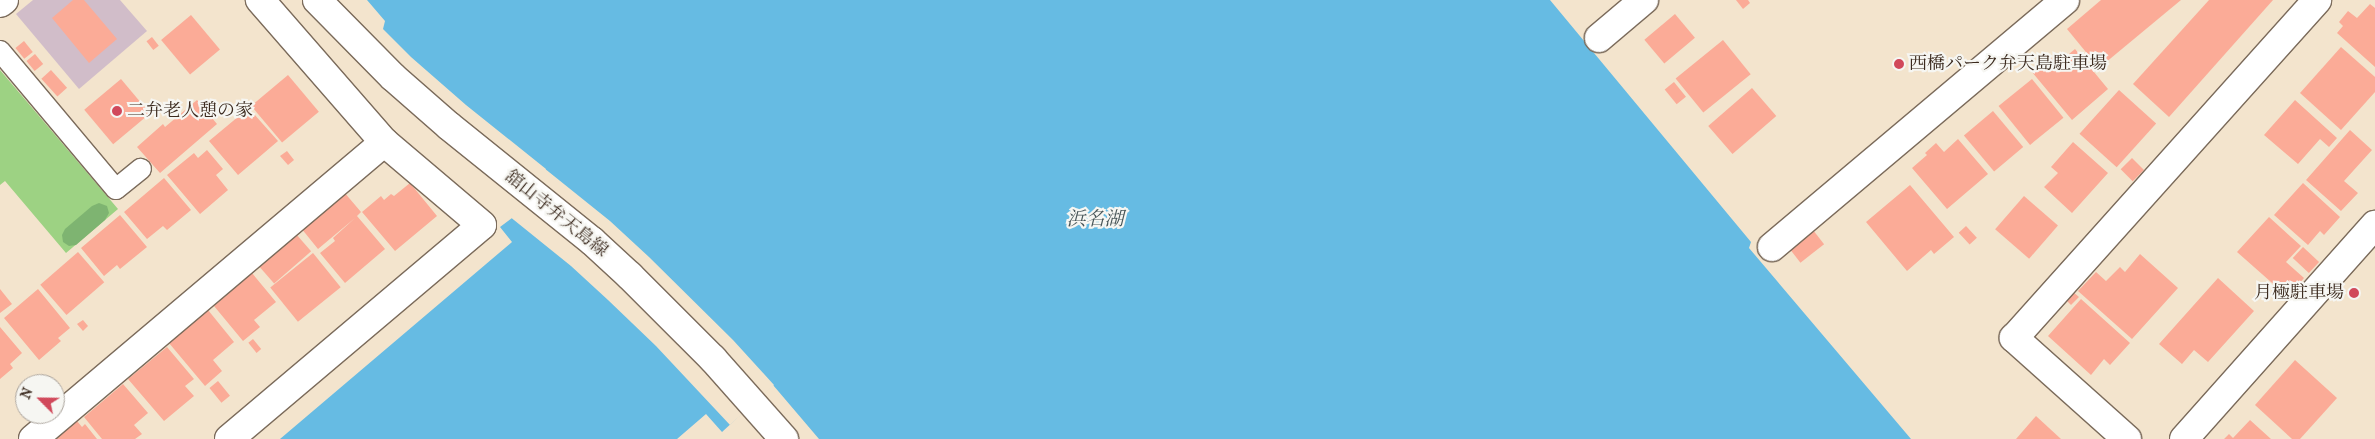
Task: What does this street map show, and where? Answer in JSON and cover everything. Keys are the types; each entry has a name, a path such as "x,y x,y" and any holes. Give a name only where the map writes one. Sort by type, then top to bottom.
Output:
{"street":[{"path":"0,3 4,0"},
{"path":"229,439 482,225 384,142 260,0"},
{"name":"舘山寺弁天島線","path":"318,0 393,77 449,126 592,241 630,276 679,323 784,439"},
{"path":"1599,38 1644,0"},
{"path":"1772,247 2065,0"},
{"path":"2126,439 2014,338 2317,0"},
{"path":"33,439 384,142"},
{"path":"2184,439 2375,225"}],"lane":[{"path":"0,51 116,190 140,169"}],"shaded area":[{"path":"33,0 120,0 147,31 79,89 16,14"}],"green space":[{"path":"0,70 118,209 66,253 5,181 0,185"},
{"path":"99,203 107,206 109,213 105,220 76,245 69,246 63,242 62,235 65,229 92,206"}],"water":[{"name":"浜名湖","path":"367,0 1550,0 1751,242 1749,248 1911,439 819,439 773,385 722,432 706,414 677,439 280,439 512,242 500,227 512,218 546,169 466,105 411,57 383,29 385,21"}],"pier":[{"path":"544,168 610,221 649,257 733,340 774,385 730,425 656,346 608,300 571,266 509,216"}],"building":[{"path":"73,0 84,0 117,39 89,63 52,18"},
{"path":"1736,0 1748,0 1750,3 1743,9"},
{"path":"2101,0 2181,0 2099,68 2067,29"},
{"path":"2209,0 2273,0 2169,117 2133,84"},
{"path":"2370,4 2375,8 2375,67 2337,33 2343,26 2339,22 2348,11 2357,18"},
{"path":"1675,14 1695,38 1664,63 1644,40"},
{"path":"191,15 220,49 190,75 161,40"},
{"path":"152,37 159,46 153,50 146,41"},
{"path":"1723,40 1751,74 1703,113 1676,78"},
{"path":"24,41 33,52 24,59 15,48"},
{"path":"2341,47 2375,77 2375,92 2341,130 2300,93"},
{"path":"2075,49 2108,89 2072,120 2032,72 2050,57 2057,64"},
{"path":"35,54 43,64 35,71 26,61"},
{"path":"51,70 67,88 57,97 41,79"},
{"path":"288,75 319,112 282,143 251,106"},
{"name":"二弁老人憩の家","path":"121,79 150,113 113,144 84,110"},
{"path":"2032,79 2063,118 2030,145 1999,106"},
{"path":"1674,82 1686,97 1677,104 1665,90"},
{"path":"1752,88 1776,116 1733,154 1708,126"},
{"path":"2119,90 2156,123 2117,167 2080,134"},
{"path":"197,100 217,124 160,173 137,147 163,124 165,127"},
{"path":"2295,100 2337,138 2329,147 2320,139 2298,164 2264,135"},
{"path":"245,111 250,117 254,114 278,141 238,175 209,141"},
{"path":"1993,111 2023,147 1994,171 1964,135"},
{"path":"2350,130 2372,150 2344,181 2358,193 2341,211 2306,180"},
{"path":"1958,139 1988,174 1947,209 1912,168 1927,155 1925,153 1936,143 1944,152"},
{"path":"2073,142 2108,173 2072,213 2044,187 2058,173 2051,167"},
{"path":"207,150 223,169 216,175 228,190 200,214 167,175 194,153 198,158"},
{"path":"287,151 294,160 288,165 280,156"},
{"path":"2132,158 2144,170 2133,181 2121,169"},
{"path":"164,178 191,210 167,230 163,226 147,239 124,212"},
{"path":"410,183 437,216 395,251 362,212 381,196 384,200 391,194 394,196"},
{"path":"2303,183 2340,217 2324,235 2320,231 2308,245 2274,215"},
{"path":"1910,185 1954,237 1934,254 1931,250 1907,271 1866,222"},
{"path":"344,192 361,212 357,216 385,249 345,283 320,253 335,241 333,238 355,218 318,249 301,228"},
{"path":"2024,196 2058,226 2029,259 1995,229"},
{"path":"120,215 147,247 120,269 117,265 104,276 81,248"},
{"path":"2269,217 2301,246 2286,262 2304,278 2288,297 2237,252"},
{"path":"1966,226 1977,238 1970,245 1959,233"},
{"path":"1813,230 1824,244 1800,263 1789,248"},
{"path":"296,234 311,251 274,284 259,266"},
{"path":"2303,247 2319,262 2309,273 2293,258"},
{"path":"78,252 104,282 67,315 40,285"},
{"path":"313,253 341,287 298,322 270,288"},
{"path":"2140,254 2178,288 2132,339 2078,291 2096,272 2106,281 2120,267 2125,272"},
{"path":"252,273 276,302 254,320 260,327 243,341 214,306"},
{"path":"2218,278 2254,311 2208,362 2194,350 2182,364 2159,344"},
{"path":"0,289 12,304 0,313"},
{"path":"38,289 70,328 58,338 61,341 39,360 4,318"},
{"path":"2073,292 2079,297 2071,305 2066,300"},
{"path":"2081,299 2130,343 2110,365 2104,359 2091,375 2048,336"},
{"path":"208,310 234,342 213,360 222,371 205,386 169,343"},
{"path":"83,320 88,326 83,331 77,324"},
{"path":"0,327 22,353 10,364 13,368 0,379"},
{"path":"253,339 261,349 257,353 248,343"},
{"path":"167,347 194,379 185,386 194,396 164,421 128,379"},
{"path":"2295,360 2337,398 2300,439 2292,439 2255,405"},
{"path":"218,381 230,396 221,403 209,388"},
{"path":"123,384 148,413 134,425 142,434 135,439 102,439 84,417"},
{"path":"2036,416 2061,439 2016,439"},
{"path":"2250,420 2271,439 2224,439 2229,434 2233,438"},
{"path":"77,421 82,427 85,424 97,439 55,439"}],"place":[{"name":"西橋パーク弁天島駐車場","path":"1899,64"},
{"name":"二弁老人憩の家","path":"117,111"},
{"name":"月極駐車場","path":"2354,293"}]}
